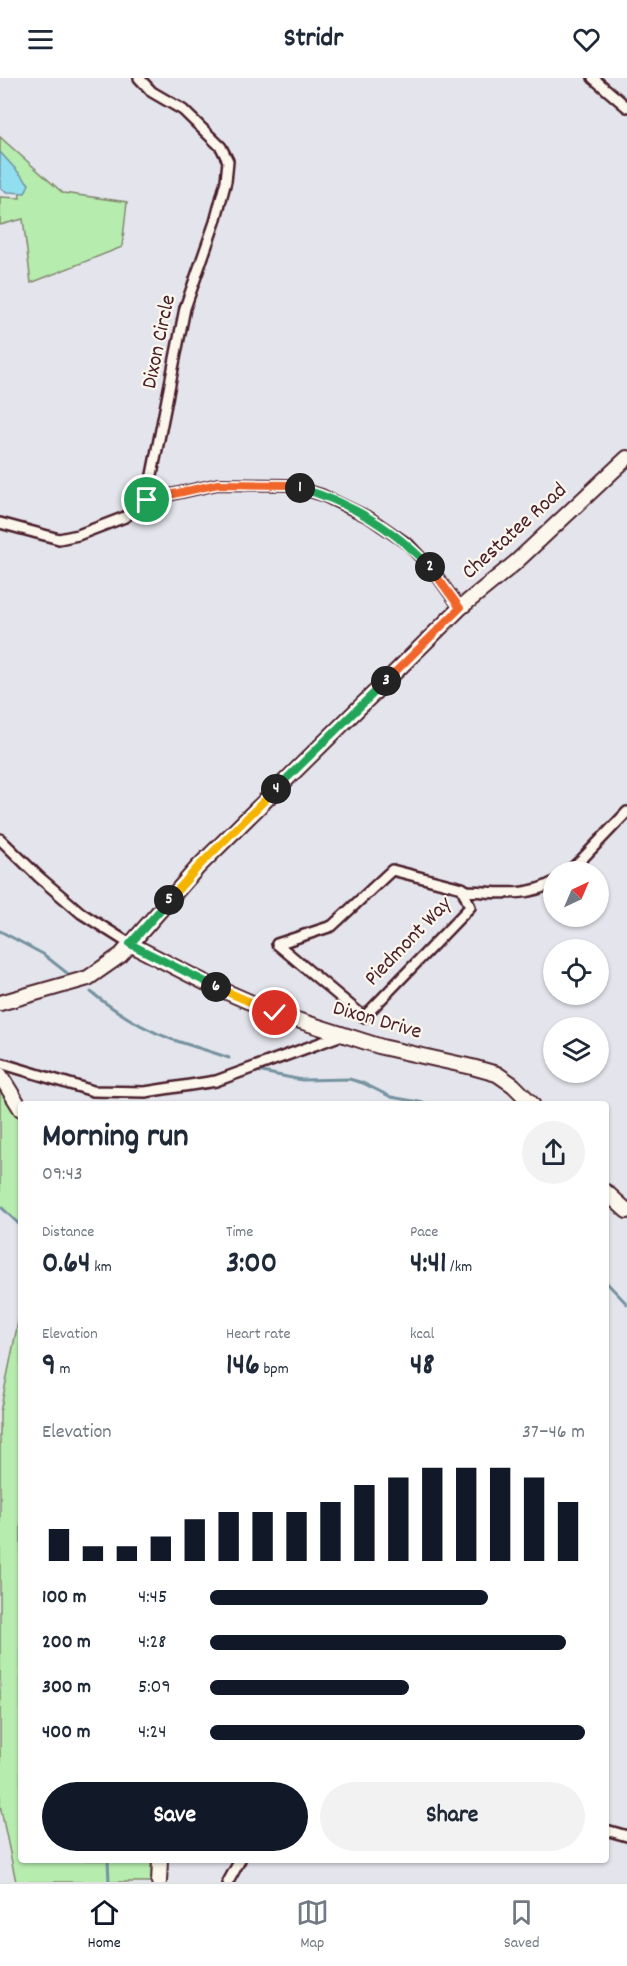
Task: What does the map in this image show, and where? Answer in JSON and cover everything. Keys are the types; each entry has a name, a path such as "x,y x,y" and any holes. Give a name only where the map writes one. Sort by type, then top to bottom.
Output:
{"street":[{"name":"Dixon Circle","path":"139,78 152,92 183,110 221,147 228,161 226,181 215,222 185,308 147,500"},
{"path":"593,78 627,106"},
{"name":"Chestatee Road","path":"0,1003 88,978 121,955 198,867 460,608 515,563 627,458"},
{"path":"0,523 59,539 78,535 125,517 147,500 218,484 290,485 322,495 370,518 408,544 435,573 460,608"},
{"path":"580,861 627,812"},
{"name":"Dixon Drive","path":"0,839 81,913 130,944 204,982 275,1013 382,1047 496,1074 513,1085 529,1101"},
{"name":"Piedmont Way","path":"462,888 470,907 364,1017 277,944 332,926 392,870 462,888 467,891 520,894 543,888"},
{"path":"0,1063 93,1091 145,1092 216,1081 344,1034"},
{"path":"0,1075 18,1104"},
{"path":"609,1195 627,1211"},
{"path":"609,1830 627,1836"},
{"path":"159,1882 160,1863"},
{"path":"228,1882 238,1863"}],"green space":[{"path":"0,137 63,193 127,202 122,247 31,283 23,219 0,225 0,197 20,198 18,175 0,160"},
{"path":"0,1085 18,1115 18,1223 0,1207"},
{"path":"18,1322 18,1863 166,1863 163,1882 16,1882 0,1805 0,1412"}],"water":[{"path":"0,152 29,184 25,193 7,192 0,188"}],"waterway":[{"path":"0,931 43,954 67,973"},
{"path":"91,992 119,1013 149,1030 229,1058"},
{"path":"257,1071 302,1080 349,1079 363,1083 391,1097 413,1101"},
{"path":"0,1206 18,1223"},
{"path":"609,1285 627,1304"},
{"path":"108,1863 109,1882"}],"route":[{"path":"147,500 218,484 290,485 322,495 370,518 408,544 435,573 460,608 198,867 130,944 204,982 275,1013"}]}
